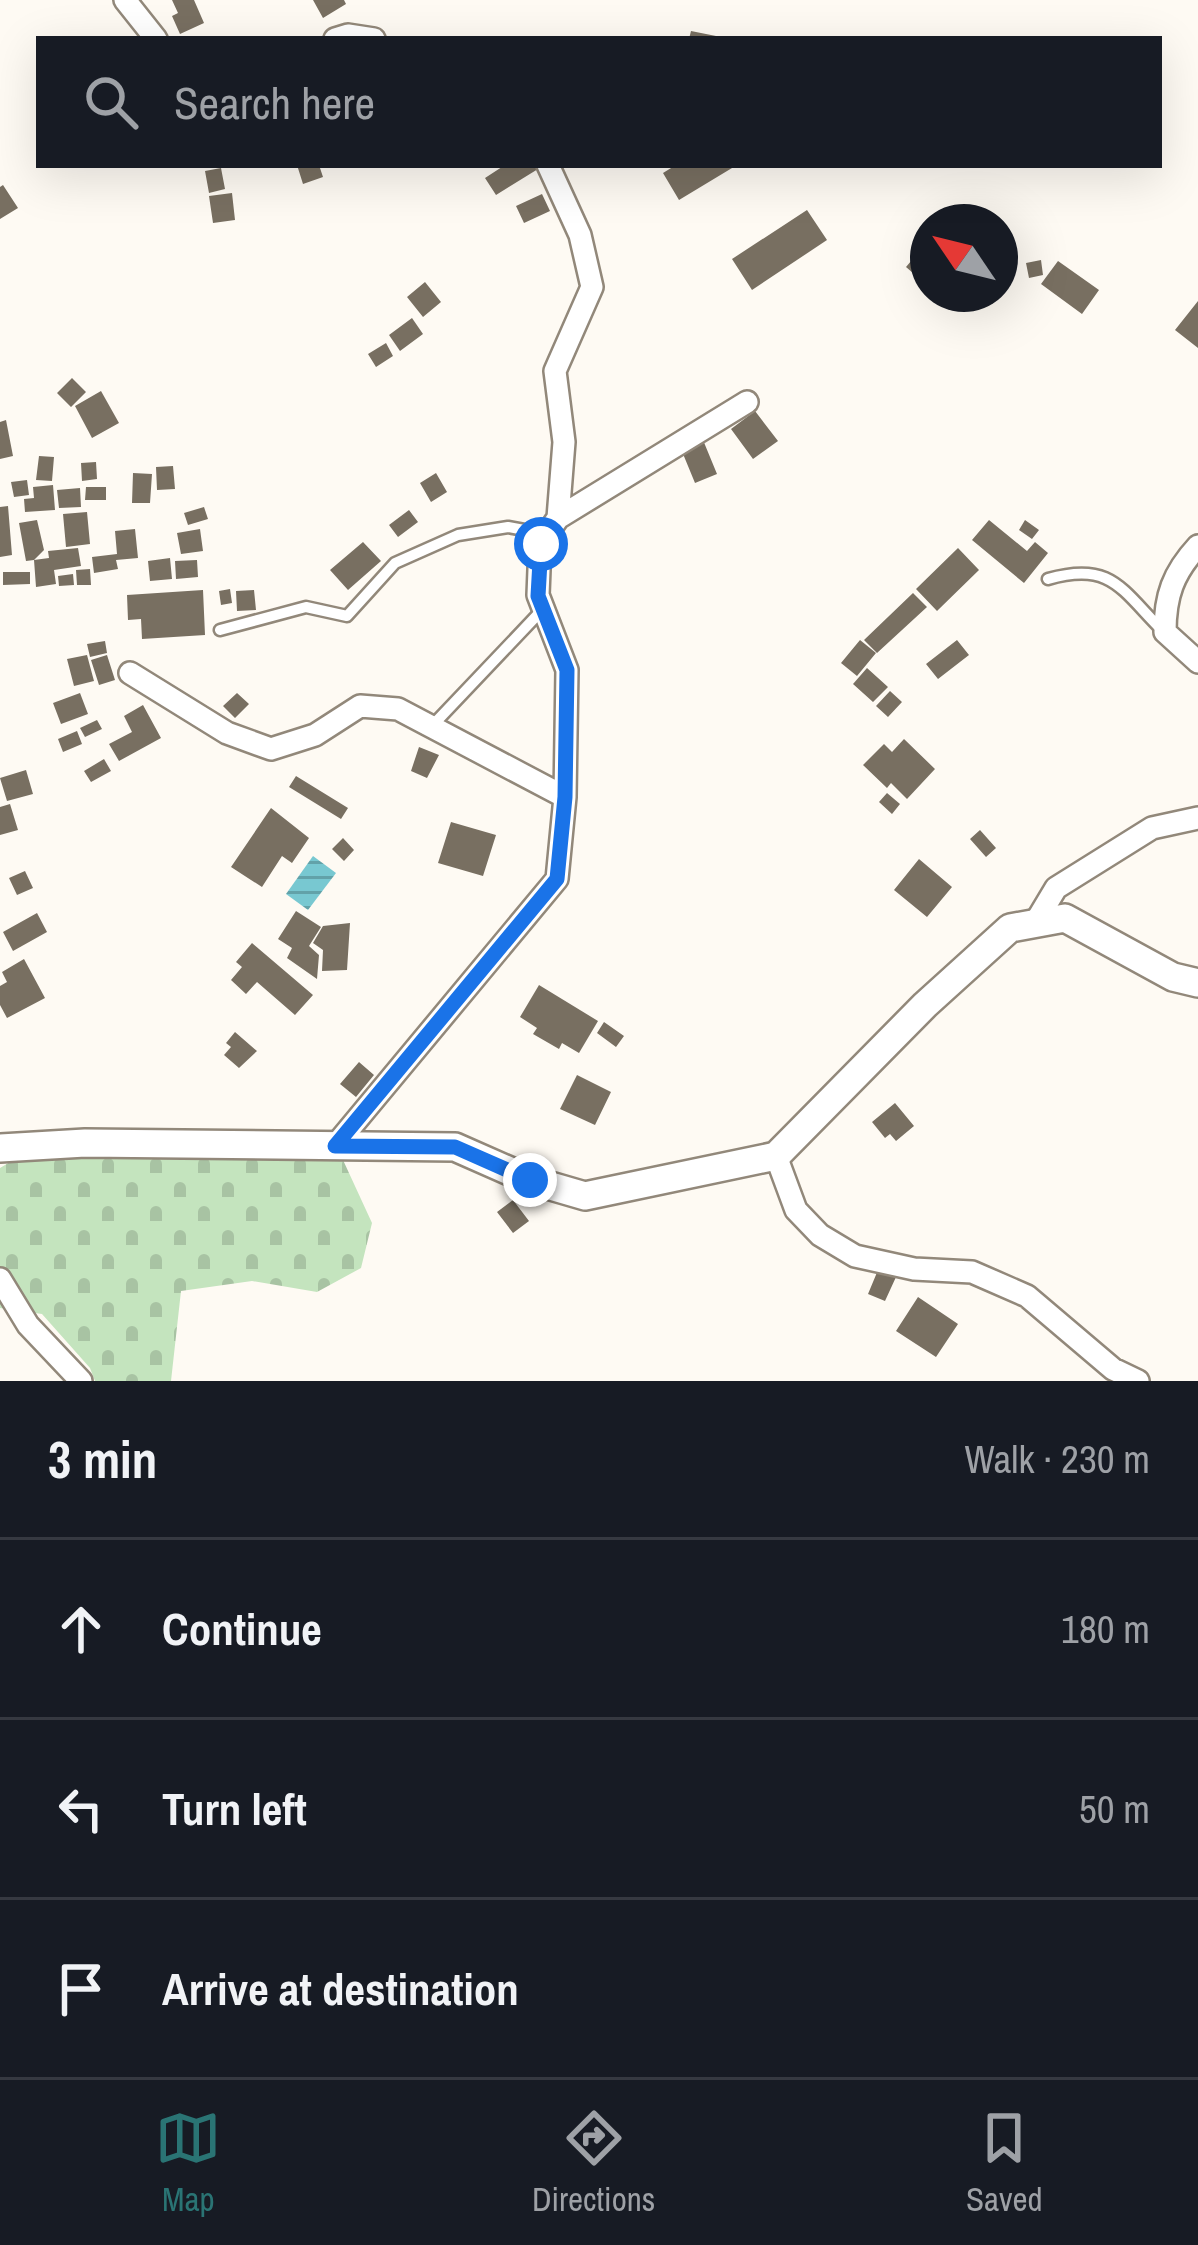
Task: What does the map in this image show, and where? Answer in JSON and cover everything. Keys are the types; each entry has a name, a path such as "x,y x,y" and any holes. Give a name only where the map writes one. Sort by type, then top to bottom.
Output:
{"street":[{"path":"125,0 154,36"},
{"path":"335,1146 557,879 565,797 567,670 538,596 541,544 552,526 564,442 554,371 592,287 580,235 549,168"},
{"path":"552,526 747,402"},
{"path":"1198,546 1184,561 1165,597 1165,632 1198,662"},
{"path":"130,673 227,733 271,749 316,735 360,706 398,710 565,797"},
{"path":"1035,923 1056,888 1152,828 1198,818"},
{"path":"0,1148 85,1143 455,1147 530,1180 585,1196 776,1156 925,1005 1010,928 1064,918 1173,977 1198,983"},
{"path":"776,1156 796,1210 820,1235 855,1256 914,1269 972,1272 1027,1296 1113,1369 1138,1381"},
{"path":"0,1279 28,1325 81,1381"}],"lane":[{"path":"220,630 306,607 347,616 395,563 458,536 508,527 552,526"},
{"path":"1048,578 1077,570 1107,576 1165,632"},
{"path":"432,726 543,609"}],"green space":[{"path":"123,1156 343,1160 372,1223 361,1268 317,1292 252,1281 181,1291 171,1381 95,1381 90,1368 42,1314 0,1308 0,1168 10,1162"}],"water":[{"path":"313,856 336,873 308,910 286,894"}],"building":[{"path":"172,0 194,0 204,23 180,34 172,16 178,13"},
{"path":"313,0 344,0 346,4 323,18"},
{"path":"221,168 225,189 209,193 205,171"},
{"path":"298,168 320,168 323,177 303,184"},
{"path":"500,168 538,169 496,195 485,178"},
{"path":"671,168 732,168 679,200 663,173"},
{"path":"0,187 18,208 0,219"},
{"path":"232,193 235,220 213,223 209,196"},
{"path":"542,194 550,211 524,223 516,206"},
{"path":"807,210 827,240 752,290 732,259"},
{"path":"1041,260 1043,275 1029,278 1026,263"},
{"path":"1058,261 1099,290 1082,314 1041,284"},
{"path":"425,282 441,302 423,317 407,297"},
{"path":"1198,301 1198,348 1175,330"},
{"path":"412,318 423,334 400,351 389,335"},
{"path":"386,343 393,356 376,367 368,354"},
{"path":"72,378 86,392 71,407 57,393"},
{"path":"101,391 119,423 92,438 75,406"},
{"path":"755,411 778,441 753,459 731,429"},
{"path":"6,420 13,456 0,459 0,422"},
{"path":"703,440 717,474 695,483 681,449"},
{"path":"39,456 54,457 52,481 36,480"},
{"path":"96,462 97,479 82,481 81,463"},
{"path":"173,466 175,489 157,490 156,467"},
{"path":"133,473 152,474 150,503 132,503"},
{"path":"436,473 447,492 431,502 420,483"},
{"path":"27,480 29,495 14,497 11,482"},
{"path":"53,485 55,510 25,512 24,499 34,498 33,487"},
{"path":"86,487 106,487 106,500 85,500"},
{"path":"80,488 81,507 59,508 57,490"},
{"path":"8,506 12,555 0,557 0,507"},
{"path":"204,507 208,519 188,525 184,513"},
{"path":"409,510 418,522 398,537 389,525"},
{"path":"87,512 90,544 66,547 63,514"},
{"path":"37,520 44,550 26,561 19,523"},
{"path":"989,520 1027,551 1035,542 1048,553 1024,583 972,540"},
{"path":"1025,520 1039,530 1032,539 1019,530"},
{"path":"135,529 138,558 116,560 118,569 94,573 92,557 117,554 115,531"},
{"path":"200,529 203,551 181,554 177,533"},
{"path":"363,542 381,561 348,590 330,570"},
{"path":"78,548 81,566 54,570 56,584 36,587 34,560 49,558 48,551"},
{"path":"958,548 979,570 937,611 916,589"},
{"path":"170,558 172,579 150,581 148,561"},
{"path":"197,560 198,577 176,579 175,561"},
{"path":"90,569 91,585 77,585 76,570"},
{"path":"3,572 30,572 30,584 3,585"},
{"path":"73,574 74,585 59,586 58,576"},
{"path":"230,589 232,603 221,605 219,591"},
{"path":"203,590 205,635 142,639 141,619 128,620 127,595"},
{"path":"254,590 256,610 237,611 236,591"},
{"path":"913,593 927,607 877,653 864,640"},
{"path":"860,640 876,653 857,676 841,663"},
{"path":"957,640 969,655 938,679 926,664"},
{"path":"105,641 107,653 90,657 87,644"},
{"path":"87,655 94,681 74,686 67,659"},
{"path":"107,655 115,680 99,685 91,660"},
{"path":"867,668 888,687 873,702 853,684"},
{"path":"890,691 902,702 888,717 876,706"},
{"path":"80,693 88,714 61,724 53,703"},
{"path":"237,693 249,704 235,718 223,706"},
{"path":"143,705 161,738 119,761 109,744 132,732 124,716"},
{"path":"97,720 102,729 85,737 80,728"},
{"path":"77,731 82,744 63,752 58,739"},
{"path":"904,739 935,769 907,799 863,765 884,744 892,752"},
{"path":"419,747 439,755 427,778 411,771"},
{"path":"104,759 111,771 91,782 84,771"},
{"path":"26,770 33,794 7,801 0,778"},
{"path":"296,776 348,808 341,819 289,787"},
{"path":"887,793 900,804 892,814 879,802"},
{"path":"10,804 18,830 0,835 0,807"},
{"path":"271,808 309,838 292,863 282,856 262,887 231,867"},
{"path":"451,822 496,835 483,876 438,863"},
{"path":"980,830 996,848 986,857 970,839"},
{"path":"343,838 354,850 344,861 332,849"},
{"path":"919,859 952,887 927,917 894,890"},
{"path":"25,871 33,888 17,895 9,878"},
{"path":"296,911 321,927 309,946 319,955 317,979 287,958 292,948 278,939"},
{"path":"37,913 47,932 13,951 3,932"},
{"path":"350,923 347,970 322,971 323,950 313,943 323,926"},
{"path":"252,943 313,995 295,1015 257,982 246,994 231,980 242,967 236,962"},
{"path":"24,959 45,998 7,1018 0,1005 0,986 7,982 2,972"},
{"path":"539,985 598,1021 579,1053 562,1043 559,1049 533,1034 537,1028 520,1017"},
{"path":"604,1022 624,1036 616,1047 597,1033"},
{"path":"235,1032 257,1051 239,1068 224,1055"},
{"path":"359,1062 374,1075 356,1097 340,1084"},
{"path":"577,1075 611,1092 595,1125 560,1109"},
{"path":"895,1103 914,1126 896,1141 890,1134 885,1138 872,1122"},
{"path":"513,1200 529,1221 513,1233 497,1212"},
{"path":"878,1270 896,1277 885,1301 868,1294"},
{"path":"918,1297 958,1324 936,1357 896,1331"}],"route":[{"path":"530,1180 455,1147 335,1146 557,879 565,797 567,670 538,596 541,544"}]}
